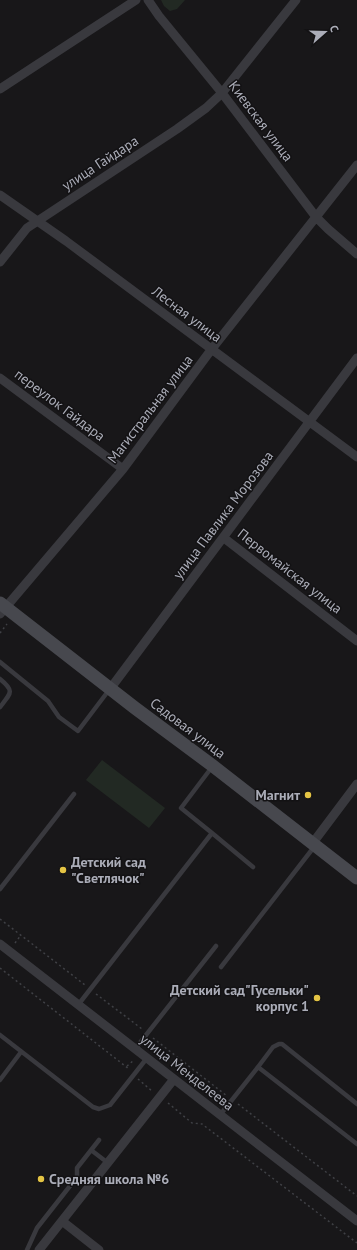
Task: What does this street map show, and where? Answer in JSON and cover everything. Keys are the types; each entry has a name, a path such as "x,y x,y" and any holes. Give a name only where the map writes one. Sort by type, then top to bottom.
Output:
{"street":[{"path":"0,89 136,0"},
{"name":"Киевская улица","path":"148,0 159,16 222,93 316,217 357,254"},
{"name":"улица Гайдара","path":"0,262 26,228 177,129 206,108 222,93 296,0"},
{"name":"Магистральная улица","path":"2,608 123,469 211,350 357,165"},
{"name":"Лесная улица","path":"0,195 66,241 357,457"},
{"name":"улица Павлика Морозова","path":"110,689 357,358"},
{"name":"переулок Гайдара","path":"0,378 123,469"},
{"name":"Первомайская улица","path":"224,538 357,642"},
{"name":"Садовая улица","path":"2,608 213,766 357,878"},
{"path":"314,845 357,784"},
{"name":"улица Менделеева","path":"0,944 357,1221"},
{"path":"39,1250 174,1079"},
{"path":"62,1221 100,1250"}],"lane":[{"path":"0,662 48,701 59,717 78,732 110,689"},
{"path":"0,679 11,689 10,694 0,707"},
{"path":"213,766 181,808 253,867"},
{"path":"0,889 74,794"},
{"path":"78,1005 212,833"},
{"path":"221,967 314,845"},
{"path":"136,1049 216,946"},
{"path":"0,1035 93,1107 99,1109 110,1105 147,1058"},
{"path":"220,1115 273,1047 279,1044 282,1044 357,1104"},
{"path":"0,1080 22,1052"},
{"path":"258,1067 357,1144"},
{"path":"27,1250 37,1228 77,1177 77,1168 99,1140"},
{"path":"91,1150 108,1163"}],"path":[{"path":"0,633 8,623"},
{"path":"0,919 357,1196"},
{"path":"0,968 127,1067 140,1081 192,1123 202,1124 357,1243"}],"shaded area":[{"path":"161,0 185,0 177,9 170,11 164,6"},
{"path":"102,760 165,808 149,828 86,780"}],"place":[{"name":"Магнит","path":"308,795"},
{"name":"Детский сад \"Светлячок\"","path":"63,870"},
{"name":"Детский сад\"Гусельки\" корпус 1","path":"317,998"},
{"name":"Средняя школа №6","path":"41,1179"}]}
